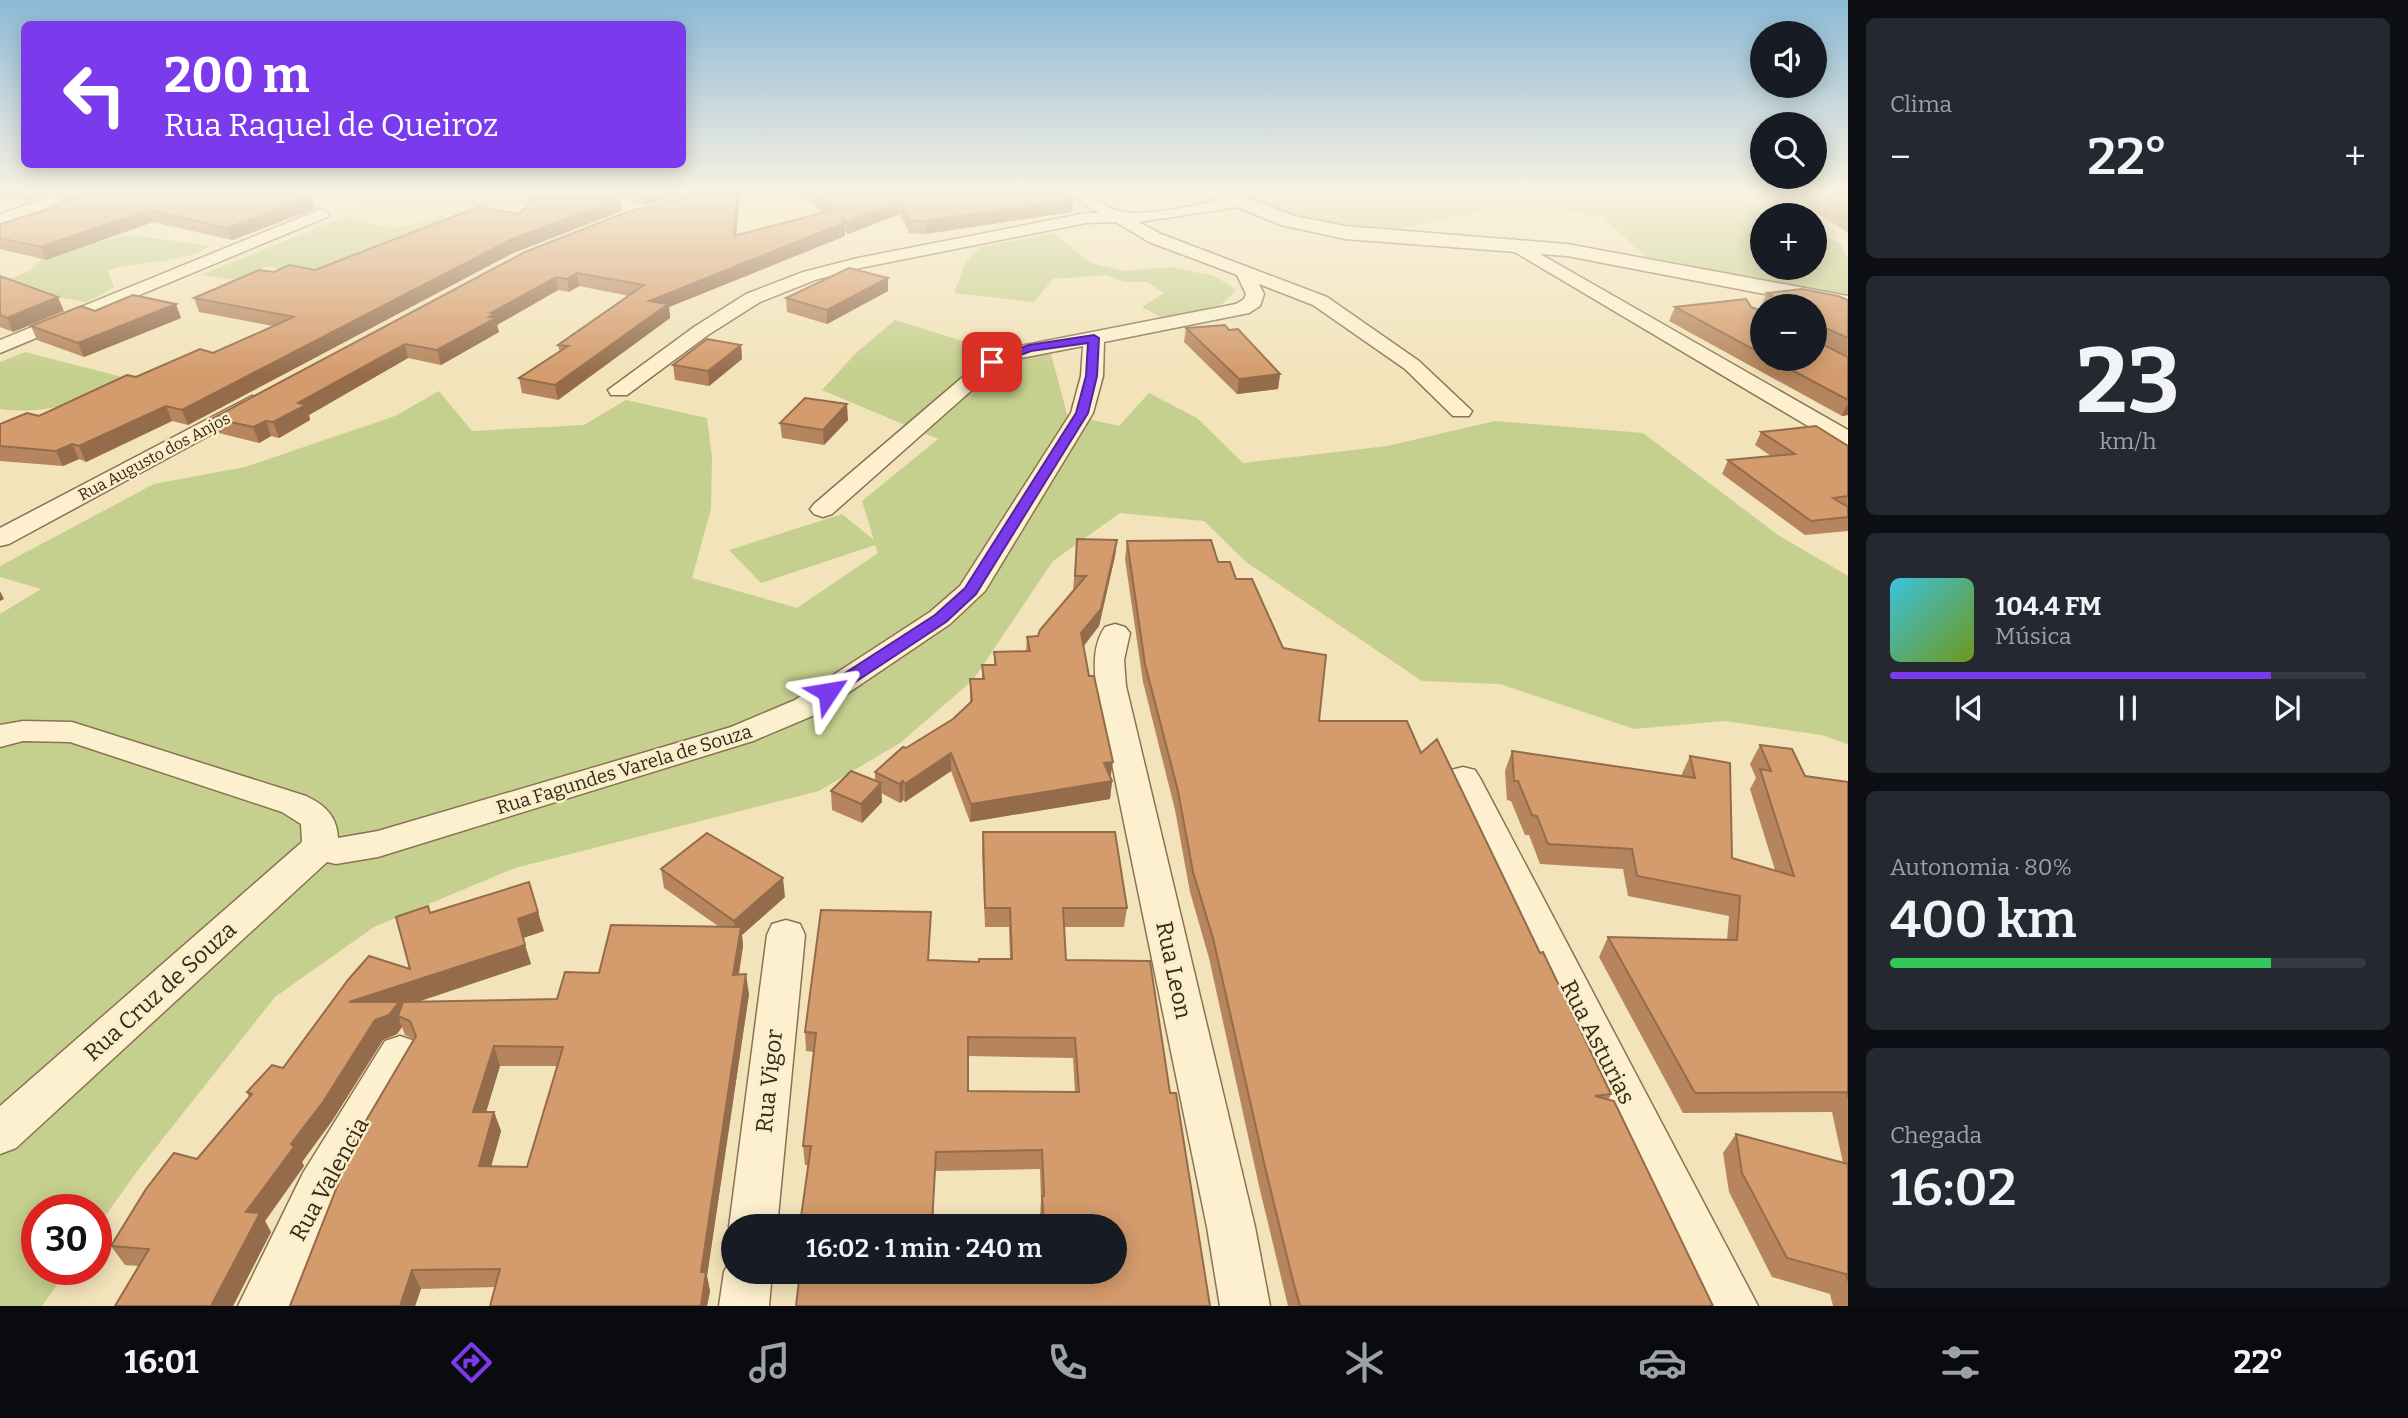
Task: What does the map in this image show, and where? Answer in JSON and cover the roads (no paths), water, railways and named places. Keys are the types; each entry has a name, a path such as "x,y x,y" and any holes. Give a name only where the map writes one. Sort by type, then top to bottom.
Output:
{"street":[{"path":"0,347 229,252"},
{"path":"620,390 701,331 753,299 809,276 915,252"},
{"path":"1192,252 1298,290 1342,313 1412,365 1461,411"},
{"path":"1528,252 1848,440"},
{"path":"1573,252 1610,257 1771,291 1848,303"},
{"path":"823,509 992,362 1029,348 1242,309 1253,302 1255,294 1243,270"},
{"name":"Rua Fagundes Varela de Souza","path":"320,847 336,851 378,844 742,734 806,707 940,618 971,590 1082,413 1092,376 1094,338"},
{"name":"Rua Augusto dos Anjos","path":"0,538 266,395"},
{"name":"Rua Leon","path":"1115,633 1109,660 1111,686 1231,1227 1245,1306"},
{"path":"0,736 23,731 72,732 294,804 315,814 321,826 320,847"},
{"name":"Rua Asturias","path":"1463,778 1733,1306"},
{"name":"Rua Cruz de Souza","path":"0,1134 320,847"},
{"name":"Rua Vigor","path":"754,1214 786,934"},
{"name":"Rua Valencia","path":"263,1306 319,1188 400,1054"},
{"path":"744,1306 747,1284"}]}
